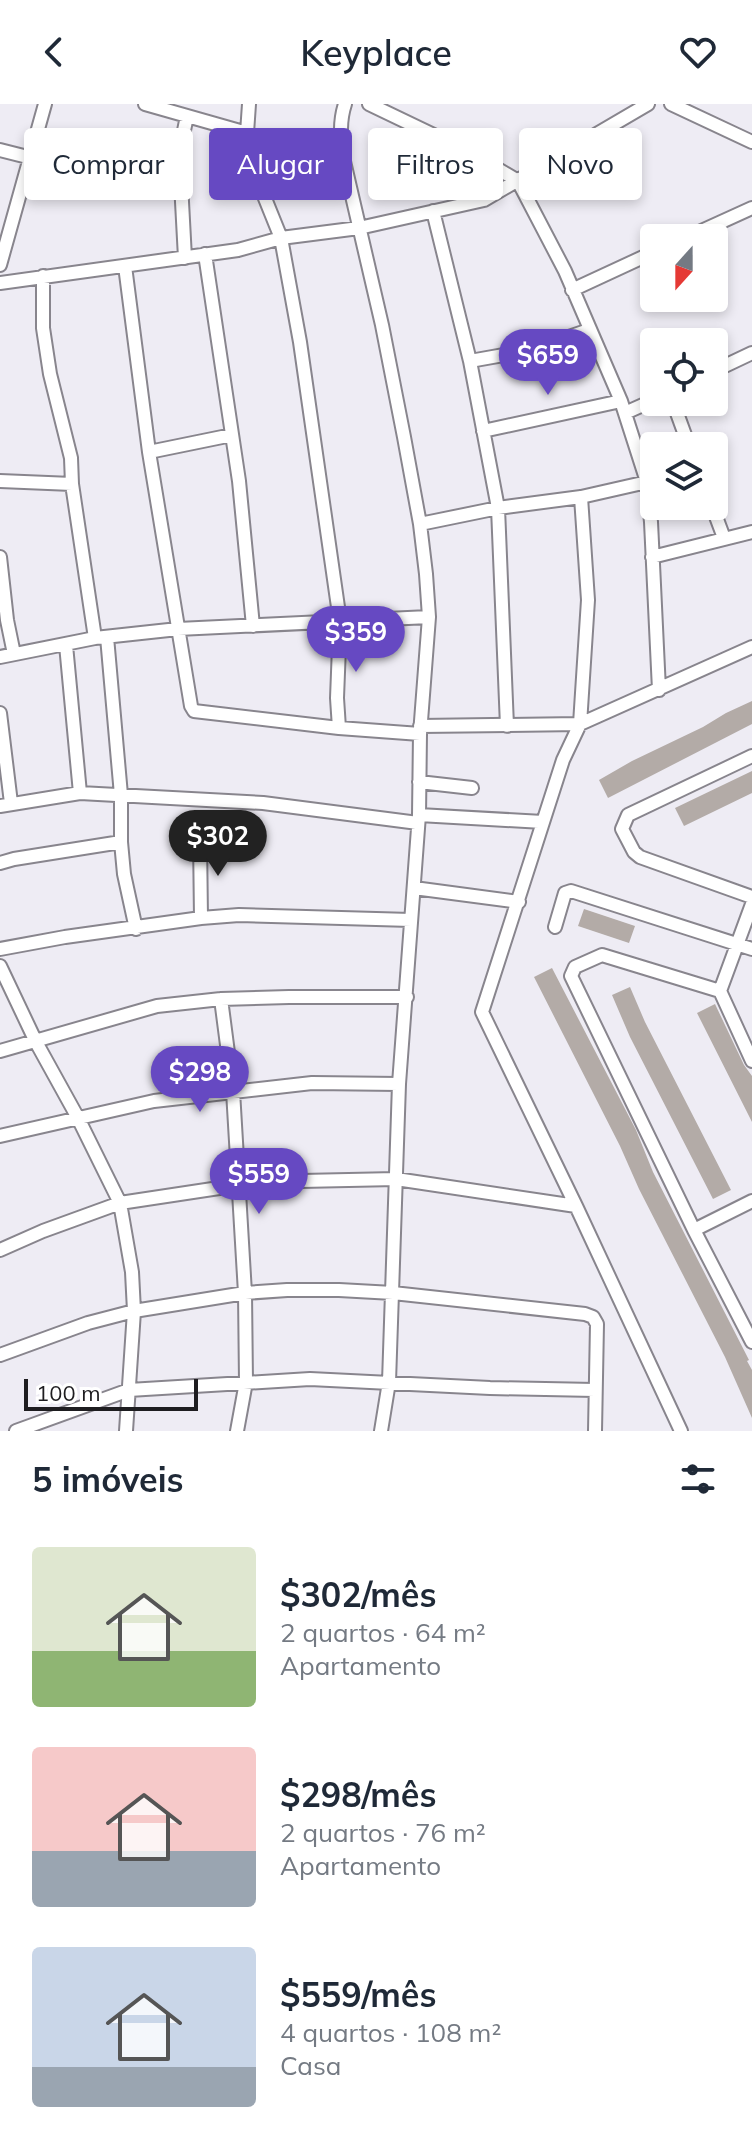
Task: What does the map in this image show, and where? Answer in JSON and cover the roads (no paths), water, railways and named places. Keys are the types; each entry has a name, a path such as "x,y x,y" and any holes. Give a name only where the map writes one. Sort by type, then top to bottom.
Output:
{"street":[{"path":"39,128 45,104"},
{"path":"145,104 229,128"},
{"path":"247,128 249,104"},
{"path":"345,104 340,129 343,157 382,325 420,524 429,617 420,730 419,819 399,1084 389,1382 381,1431"},
{"path":"369,104 469,152 518,181 572,290 623,407 640,460"},
{"path":"0,283 238,250 281,238 359,228 484,200 648,104"},
{"path":"671,104 752,142"},
{"path":"185,128 187,116"},
{"path":"0,150 24,156"},
{"path":"0,265 24,180"},
{"path":"182,200 185,258"},
{"path":"266,200 281,238 300,342 340,621 339,728"},
{"path":"717,224 752,208"},
{"path":"433,211 470,361 498,508 507,726"},
{"path":"205,254 239,481 253,626"},
{"path":"572,290 640,258"},
{"path":"125,266 149,452 194,711 339,728 420,730 580,724 752,647"},
{"path":"43,276 43,328 53,393 71,458 72,484 101,637 121,795 124,874 136,929"},
{"path":"470,361 531,350 589,330"},
{"path":"728,364 752,353"},
{"path":"483,431 640,403"},
{"path":"149,452 232,435"},
{"path":"0,481 72,484"},
{"path":"420,524 498,508 581,497 640,484"},
{"path":"581,497 588,600 580,724 563,760 482,1012 681,1431"},
{"path":"651,520 659,690"},
{"path":"717,520 724,538"},
{"path":"652,557 752,532"},
{"path":"0,557 14,654"},
{"path":"0,657 101,637 178,629 429,617"},
{"path":"66,645 80,793"},
{"path":"0,713 6,804 80,793 263,803 419,819 543,822"},
{"path":"752,756 628,815 622,829 640,857 752,897"},
{"path":"419,782 472,788"},
{"path":"200,839 201,918"},
{"path":"0,863 121,842"},
{"path":"414,888 519,902"},
{"path":"555,927 565,893 571,891 752,949"},
{"path":"752,904 720,991 752,1061"},
{"path":"0,949 65,937 239,915 411,920"},
{"path":"720,991 602,955 575,967 571,976 752,1342"},
{"path":"0,966 120,1203 132,1272 134,1311 126,1431"},
{"path":"0,1051 157,1006 221,999 407,997"},
{"path":"221,999 233,1091 245,1293 246,1382 237,1431"},
{"path":"0,1136 154,1101 312,1083 399,1084"},
{"path":"0,1250 120,1203 239,1185 396,1179 576,1206"},
{"path":"694,1230 752,1201"},
{"path":"0,1355 88,1323 134,1311 245,1293 313,1290 393,1293 487,1302 593,1317 597,1324 595,1431"},
{"path":"16,1431 129,1390 310,1379 595,1390"}]}
